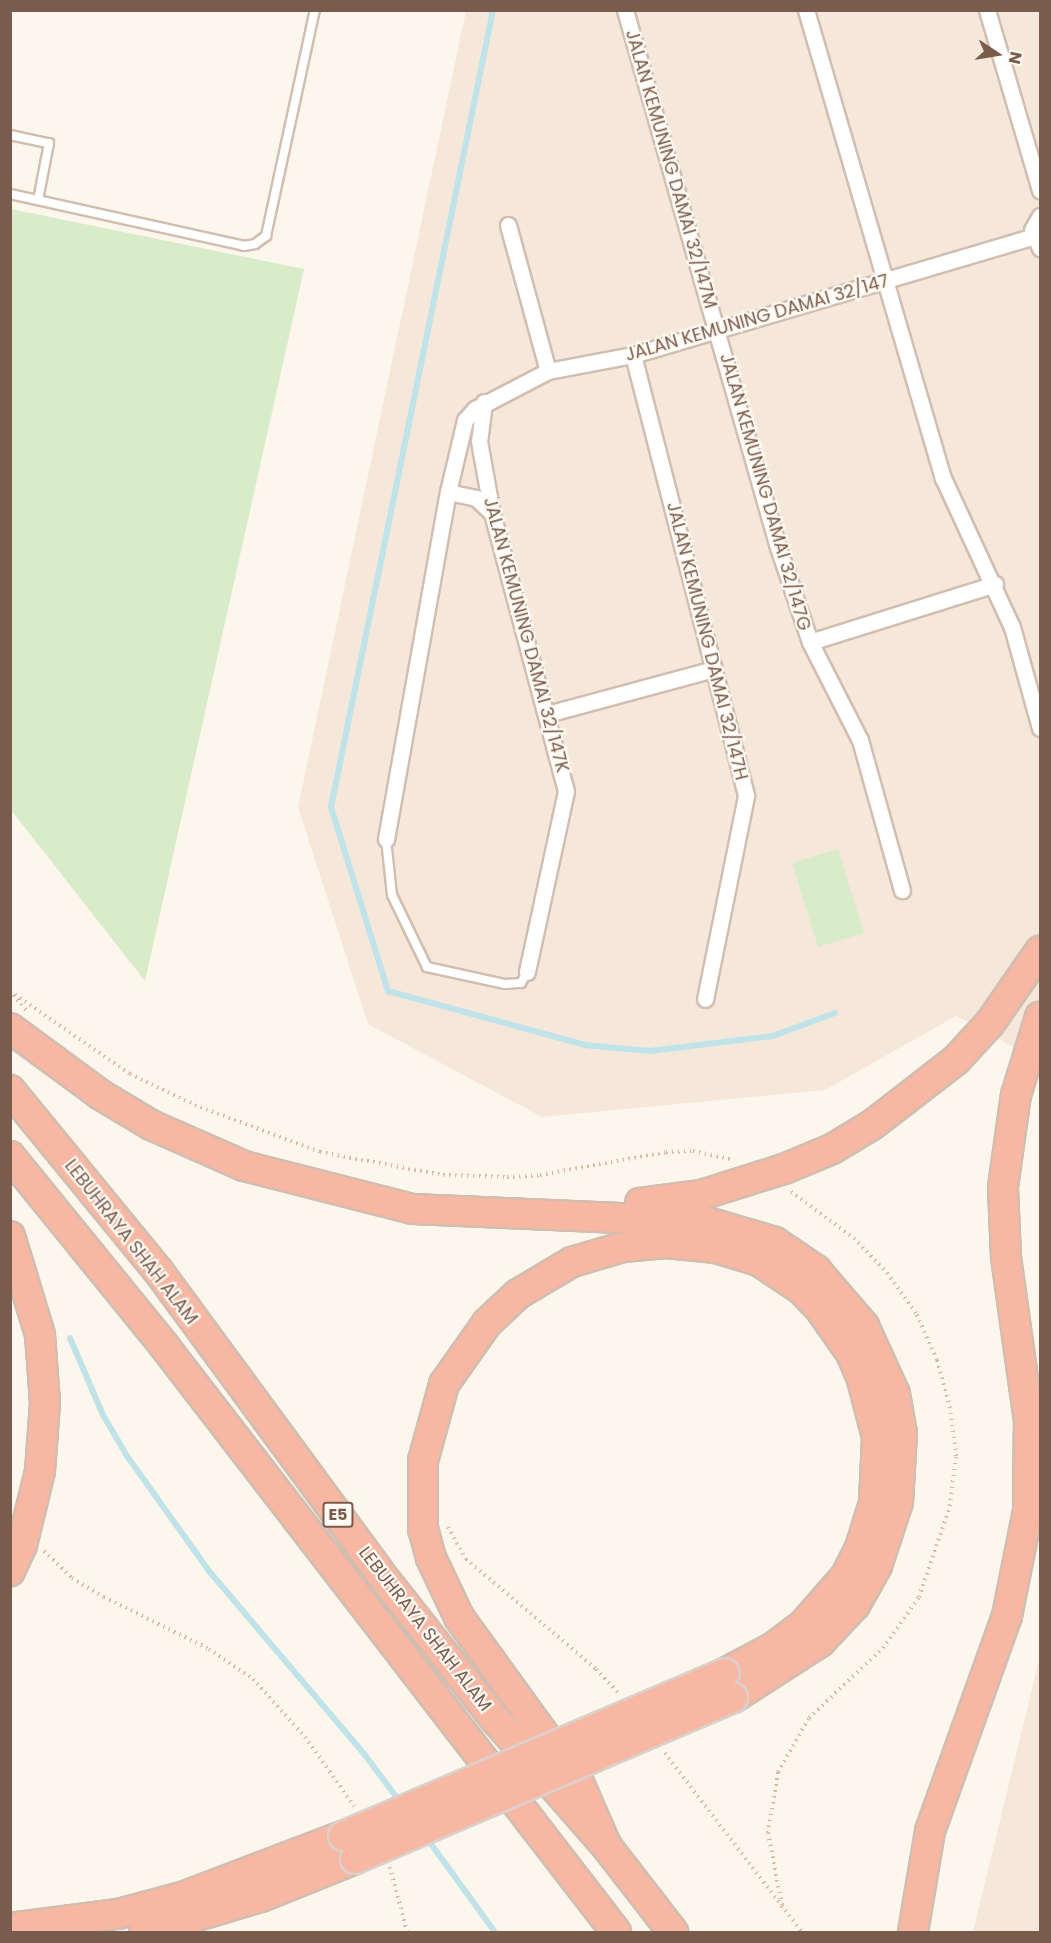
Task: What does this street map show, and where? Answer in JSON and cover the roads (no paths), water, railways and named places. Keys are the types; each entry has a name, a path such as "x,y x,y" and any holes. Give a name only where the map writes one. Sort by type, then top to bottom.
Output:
{"highway":[{"path":"558,1214 701,1195 784,1169 832,1149 898,1106 956,1060 990,1023 1041,951"},
{"path":"913,1932 930,1831 1007,1616 1028,1511 1029,1420 1006,1257 1003,1187 1016,1095 1041,1017"},
{"path":"10,1028 101,1095 141,1119 244,1166 413,1209 707,1221 775,1242 816,1270 845,1300 864,1326 888,1376 902,1433 903,1467 898,1502 878,1566 855,1605 820,1642 729,1686 352,1836 182,1897 118,1914 10,1928"},
{"name":"LEBUHRAYA SHAH ALAM","path":"10,1090 159,1272 380,1572 496,1720 608,1847 673,1932"},
{"name":"LEBUHRAYA SHAH ALAM","path":"10,1156 165,1347 616,1932"},
{"path":"10,1236 40,1335 45,1403 40,1471 22,1545 10,1571"},
{"path":"608,1847 579,1783 459,1617 434,1567 423,1529 423,1461 444,1384 487,1323 518,1294 572,1262 623,1247 666,1243 716,1248 759,1261 801,1289 820,1308 861,1376 877,1437 874,1503 860,1548 838,1587 803,1625 729,1686"},
{"path":"144,1932 261,1897 352,1836"}],"street":[{"name":"JALAN KEMUNING DAMAI 32/147M","path":"625,10 717,328"},
{"path":"806,10 943,478 995,585 1012,627 1041,728"},
{"path":"987,10 1041,190"},
{"path":"1036,243 1034,225 1041,216"},
{"path":"508,225 548,371"},
{"name":"JALAN KEMUNING DAMAI 32/147","path":"484,402 548,371 633,355 717,328 885,281 1036,243"},
{"name":"JALAN KEMUNING DAMAI 32/147G","path":"717,328 777,544 810,642 860,740 902,890"},
{"name":"JALAN KEMUNING DAMAI 32/147H","path":"633,355 746,796 705,999"},
{"path":"386,839 448,492 465,420 484,402"},
{"name":"JALAN KEMUNING DAMAI 32/147K","path":"484,402 479,441 492,513 566,791 527,972"},
{"path":"448,492 476,498 492,513"},
{"path":"810,642 995,585"},
{"path":"547,714 714,669"}],"lane":[{"path":"10,194 244,246 255,244 266,236 315,10"},
{"path":"10,135 49,143 38,200"},
{"path":"386,839 392,895 427,967 505,984 521,983 527,972"}],"waterway":[{"path":"493,10 331,807 388,991 585,1045 650,1051 773,1036 835,1013"},
{"path":"70,1338 103,1415 127,1456 209,1571 365,1755 400,1802"},
{"path":"426,1837 495,1932"}]}
